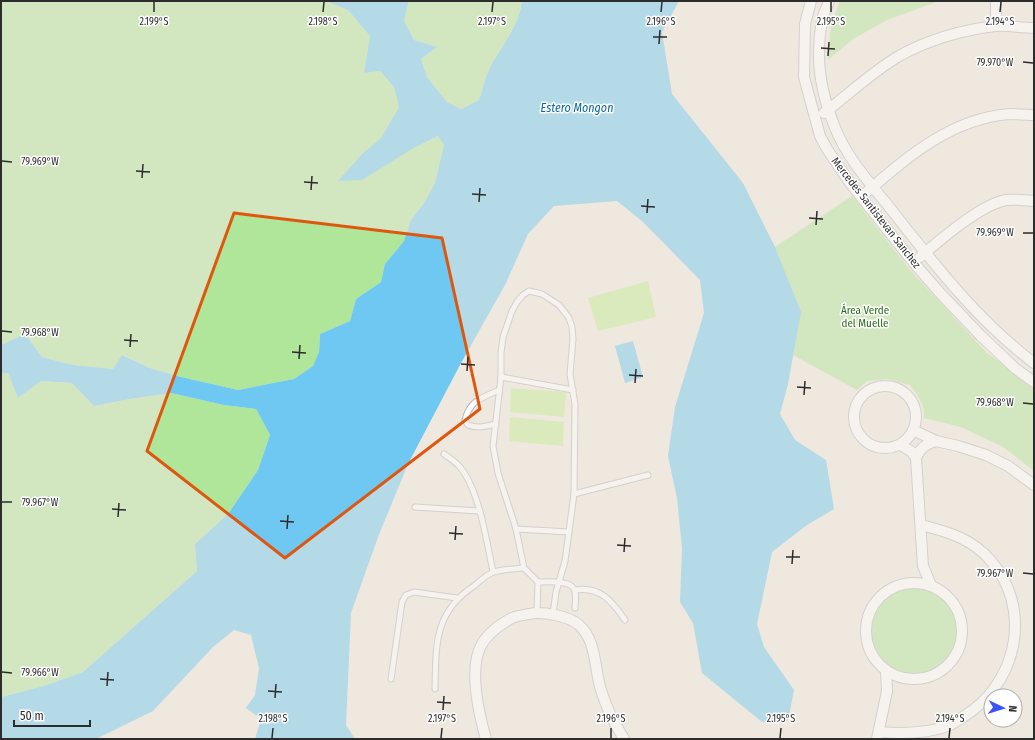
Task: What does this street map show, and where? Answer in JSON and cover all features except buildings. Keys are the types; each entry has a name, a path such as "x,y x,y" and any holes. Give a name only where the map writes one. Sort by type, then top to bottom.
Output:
{"street":[{"name":"Mercedes Santistevan Sanchez","path":"811,1 805,24 804,77 820,136 827,150 861,197 914,262 981,336 1016,369 1034,382"},
{"name":"Mercedes Santistevan Sanchez","path":"829,1 822,21 819,45 820,71 828,110 846,151 925,252 972,308 1034,363"},
{"path":"996,1 996,26"},
{"path":"816,119 880,69 905,53 923,44 945,36 996,26 1034,28"},
{"path":"861,197 920,149 937,137 961,125 982,119 1010,114 1034,115"},
{"path":"914,262 962,223 991,206 1005,201 1020,199 1034,201"},
{"path":"883,385 894,387 904,392 911,399 915,409 916,420 913,430 908,439 901,445 880,449 871,446 862,440 856,431 854,411 858,401 864,393 883,385"},
{"path":"913,430 936,441 986,455 1008,466 1034,485"},
{"path":"916,458 923,447 936,441"},
{"path":"901,445 912,452 916,458 921,525 922,566 931,585"},
{"path":"886,671 886,698 878,736 930,731 952,724 982,703 991,694 1001,679 1010,661 1014,648 1016,633 1011,598 1003,578 992,561 976,547 958,535 921,525"},
{"path":"914,582 922,566"},
{"path":"914,582 931,585 949,597 958,610 963,626 962,643 955,658 944,671 929,678 912,680 894,676 876,662 868,647 866,629 870,612 880,597 894,587 914,582"},
{"path":"486,739 480,717 477,696 476,660 482,644 490,633 513,618 536,612 553,614 577,624 586,633 591,642 596,672 603,696 615,724 624,739"},
{"path":"886,698 894,687 904,679"}],"lane":[{"path":"553,614 559,582 565,561 574,494 575,404 570,374 573,339 572,327 569,318 559,305 549,297 529,291 522,295 512,311 503,337 501,377 493,446 495,460 516,529 524,568 538,582 559,582 569,584 575,590 575,608"},
{"path":"501,377 573,390"},
{"path":"496,424 473,427 468,425 465,420 467,411 471,405 478,399 499,390"},
{"path":"444,454 459,465 469,482 480,511 493,572"},
{"path":"574,494 648,474"},
{"path":"415,507 480,511"},
{"path":"516,529 569,532"},
{"path":"435,689 436,653 442,622 448,610 457,598 493,572 524,568"},
{"path":"536,612 538,582"},
{"path":"575,590 588,589 604,595 616,606 625,620"},
{"path":"390,679 402,602 406,595 414,592 457,598"}],"highlighted area":[{"path":"234,213 442,238 480,409 285,558 147,451"}],"green space":[{"path":"1,1 326,1 348,10 370,36 364,73 380,71 394,87 399,107 381,138 364,152 412,149 438,136 444,144 435,183 424,203 411,220 404,241 385,264 381,282 356,299 350,321 320,334 319,352 313,366 294,379 238,390 181,377 150,368 123,355 113,369 73,365 42,357 25,334 1,345"},
{"path":"409,1 522,1 518,18 491,67 479,100 461,109 447,102 427,77 421,59 436,47 414,40 404,21"},
{"path":"840,1 939,1 887,20 853,39 828,60 831,25"},
{"name":"Área Verde del Muelle","path":"852,196 910,270 987,353 1034,386 1034,471 1003,447 961,427 924,418 922,404 910,385 887,379 867,381 857,390 793,355 800,312 775,247"},
{"path":"648,281 656,317 598,331 588,298"},
{"path":"1,373 8,373 18,398 41,381 72,383 94,406 171,393 224,405 256,409 270,435 258,470 228,514 195,544 197,571 83,672 44,686 1,697"},
{"path":"511,388 566,392 564,417 510,412"},
{"path":"510,417 564,422 563,446 509,441"},
{"path":"914,583 932,586 948,597 959,613 962,631 959,649 948,665 932,676 914,679 896,676 880,665 869,649 866,631 869,613 880,597 896,586"}],"water":[{"name":"Estero Mongon","path":"326,1 409,1 404,21 414,40 437,47 421,59 427,77 447,102 461,109 479,100 491,67 518,18 522,1 679,1 662,32 672,94 743,183 775,247 801,312 788,384 780,414 795,440 826,460 834,509 807,525 772,552 757,624 764,647 794,690 788,721 762,722 702,673 693,623 680,602 682,548 677,498 668,456 675,407 704,313 700,280 642,221 617,201 554,206 528,234 505,285 461,363 408,464 378,537 351,613 346,725 355,739 255,739 261,719 246,708 255,695 259,668 251,635 234,630 213,647 153,711 96,739 1,739 1,697 44,686 83,672 197,571 195,544 228,514 258,470 270,435 256,409 224,405 171,393 94,406 72,383 41,381 18,398 8,373 1,373 1,345 25,334 42,357 73,365 113,369 122,355 150,368 181,377 238,390 294,379 313,366 319,352 320,334 350,321 356,299 381,282 385,264 404,241 411,220 424,203 435,183 444,145 438,136 412,149 362,180 338,181 364,152 381,138 399,107 394,87 380,71 364,73 370,36 348,10"},
{"path":"633,341 643,377 625,383 615,346"}]}
